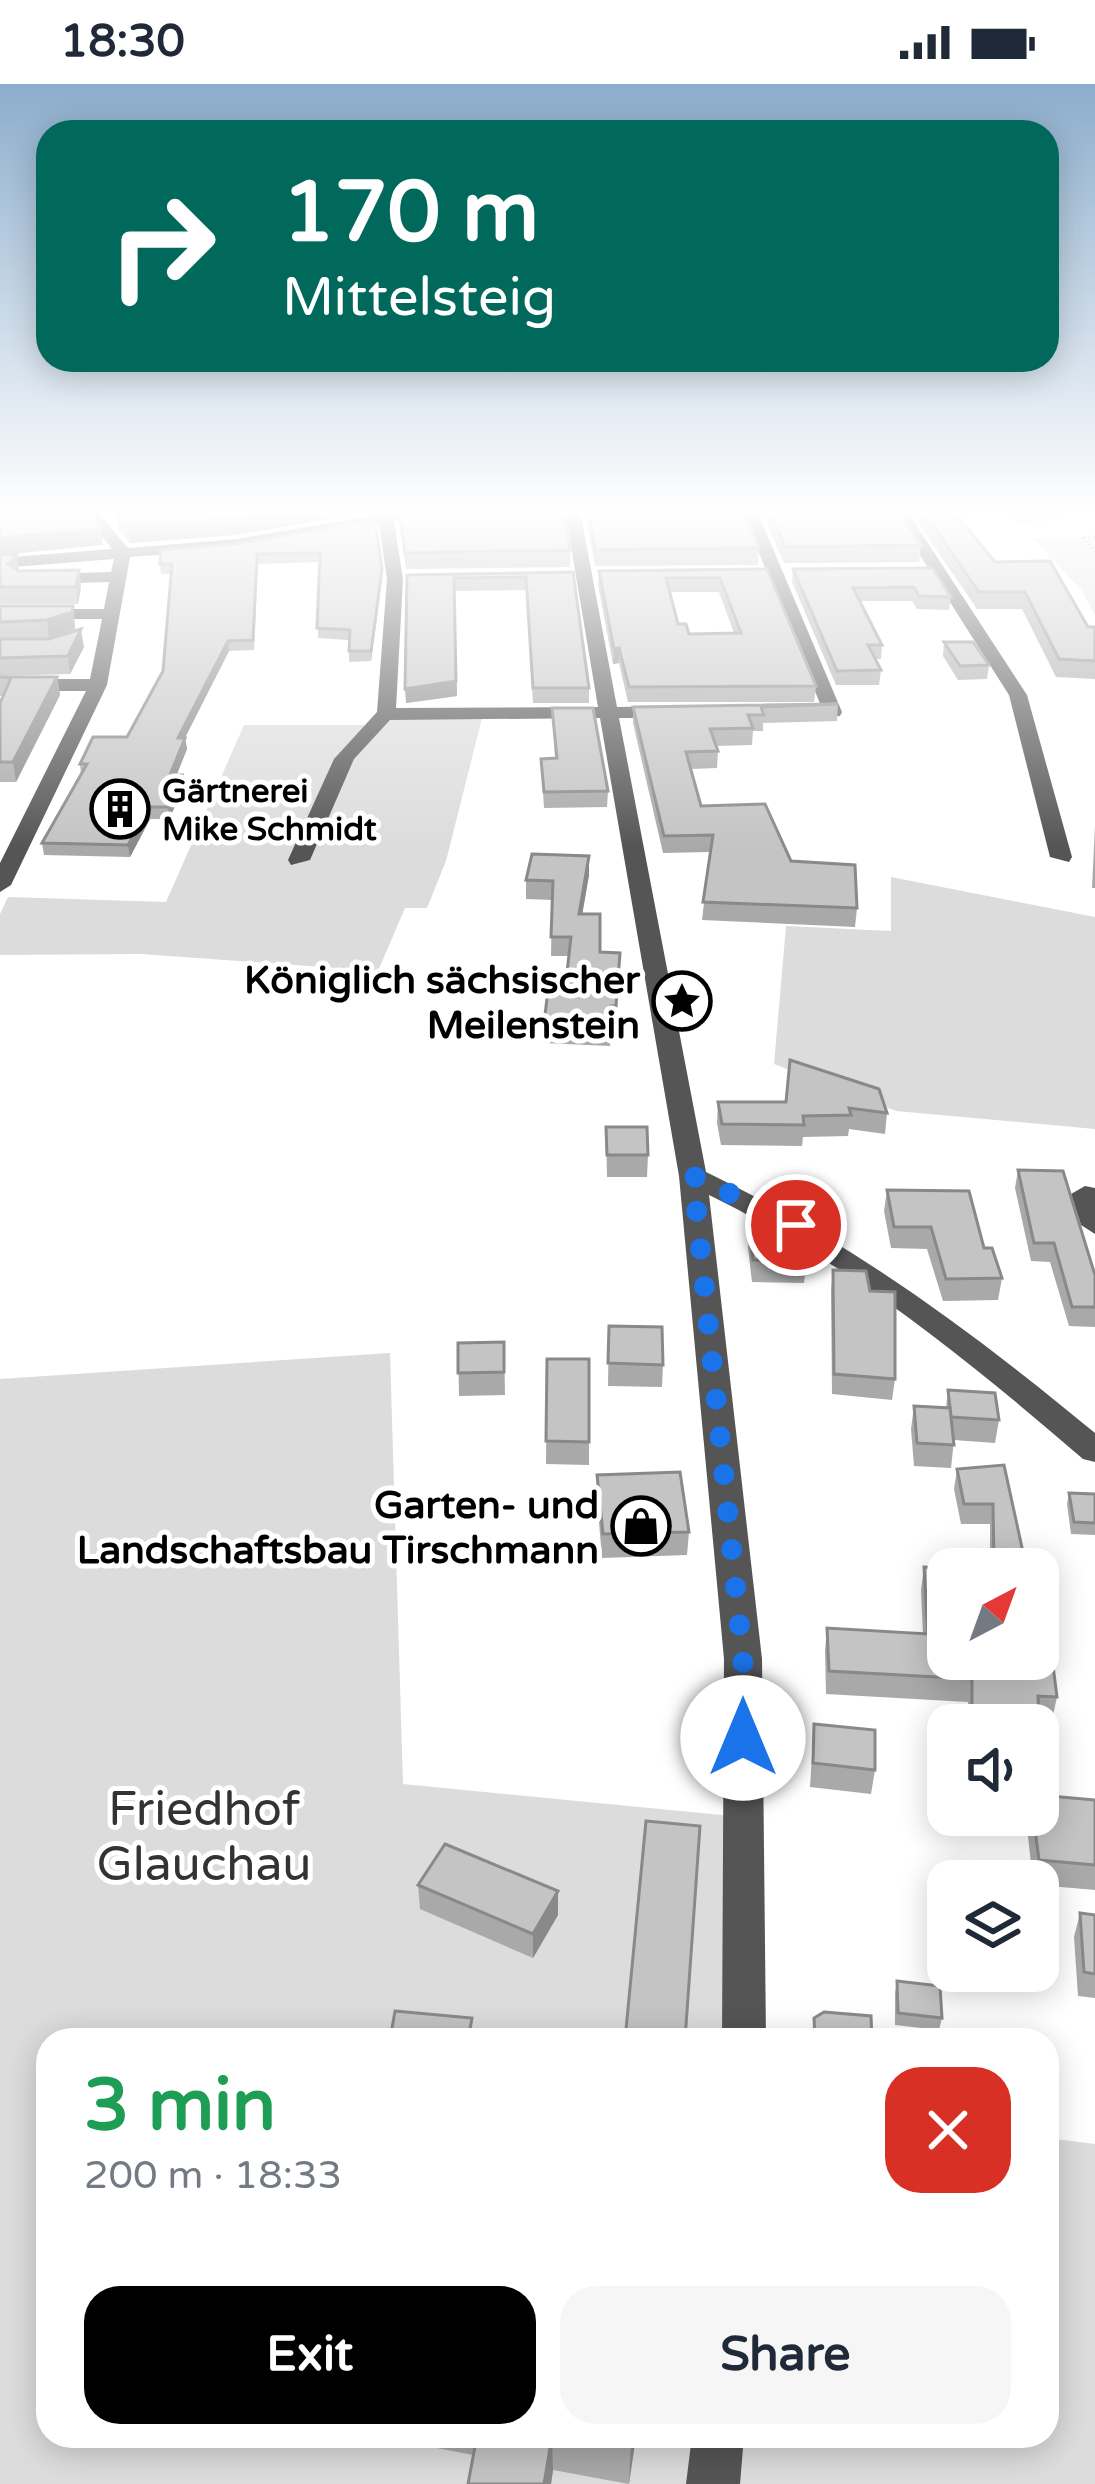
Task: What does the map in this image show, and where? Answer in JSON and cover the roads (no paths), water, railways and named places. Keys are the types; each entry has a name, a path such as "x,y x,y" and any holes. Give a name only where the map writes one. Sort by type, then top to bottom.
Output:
{"street":[{"path":"80,635 109,623"},
{"path":"0,885 98,686 111,623"},
{"path":"386,714 392,623"},
{"path":"593,623 693,1176 743,1659 744,2028"},
{"path":"788,712 833,712 795,623"},
{"path":"973,623 1018,694 1061,857"},
{"path":"0,685 98,686"},
{"path":"299,860 353,746 366,725 386,714 698,712"},
{"path":"0,823 32,820"},
{"path":"693,1176 824,1240 939,1318 1095,1451"},
{"path":"1085,1194 1095,1225"},
{"path":"713,2484 717,2448"}],"place":[{"name":"Gärtnerei Mike Schmidt","path":"120,809"},
{"name":"Königlich sächsischer Meilenstein","path":"682,1001"},
{"name":"Garten- und Landschaftsbau Tirschmann","path":"641,1526"}],"park label":[{"name":"Friedhof Glauchau","path":"204,1836"}]}
